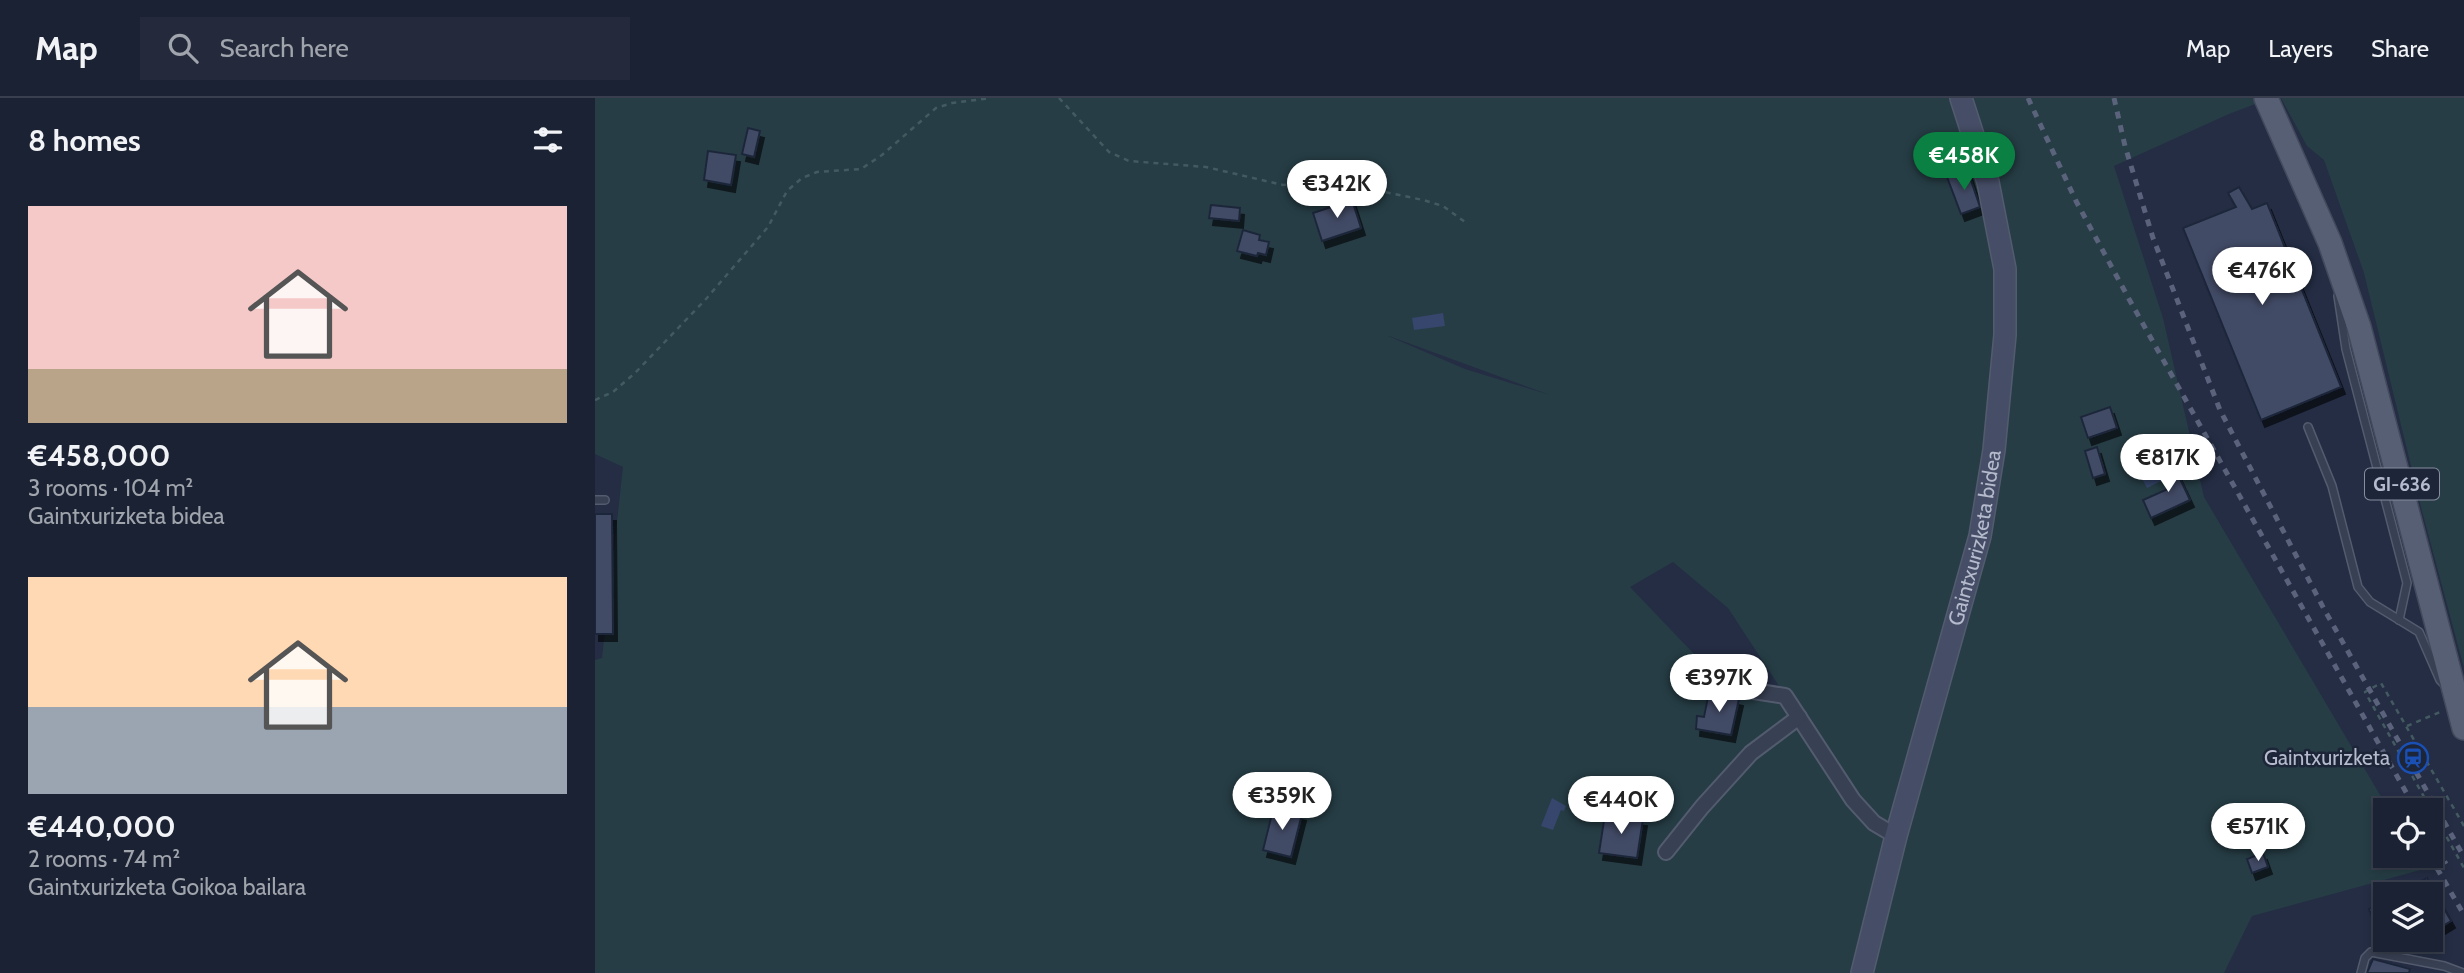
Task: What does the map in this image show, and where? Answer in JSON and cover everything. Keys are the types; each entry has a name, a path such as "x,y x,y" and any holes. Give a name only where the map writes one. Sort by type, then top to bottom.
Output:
{"main road":[{"name":"Gaintxurizketa bidea","path":"1862,973 1896,836 1980,536 1994,450 2005,335 2005,269 1985,171 1961,98"},
{"name":"GI-636","path":"2266,98 2330,243 2372,369 2449,704 2464,728"}],"street":[{"path":"1721,686 1785,696 1853,800 1874,823 1896,836"},
{"path":"1666,852 1751,752 1799,717"}],"lane":[{"path":"2330,243 2346,349 2407,583 2399,620"},
{"path":"2308,427 2332,486 2358,587 2369,602 2419,632 2449,704"},
{"path":"595,500 605,500"},
{"path":"2361,973 2365,958 2371,953 2444,965 2463,973"}],"path":[{"path":"595,400 613,392 635,373 706,299 768,227 787,191 802,178 817,172 861,169 936,108 991,98"},
{"path":"1059,98 1109,152 1129,161 1206,167 1283,185 1300,184 1325,173 1375,190 1443,206 1465,222"},
{"path":"2464,827 2381,683 2365,692 2464,868"},
{"path":"2407,726 2449,704"}],"shaded area":[{"path":"595,98 1958,98 1961,103 1974,98 2271,98 2114,166 2163,318 2204,497 2382,798 2373,798 2373,868 2424,869 2252,916 2224,973 595,973 595,660 602,658 623,467 595,454","holes":["1389,336 1550,395 1465,369","1673,562 1728,608 1781,689 1717,678 1630,587"]},
{"path":"2281,98 2464,98 2464,668 2422,511 2364,273 2324,160 2307,146"}],"water":[{"path":"1443,313 1445,326 1414,330 1412,318"},
{"path":"2152,459 2163,480 2147,488 2136,467"},
{"path":"1552,798 1566,806 1564,811 1561,810 1553,830 1541,826"}],"building":[{"path":"748,128 760,131 754,157 742,154"},
{"path":"708,151 736,155 731,185 704,180"},
{"path":"1967,169 1980,207 1961,214 1947,177"},
{"path":"2239,187 2252,209 2267,203 2341,387 2261,420 2183,228 2236,207 2228,193"},
{"path":"1352,200 1361,228 1322,241 1313,213"},
{"path":"1211,205 1240,208 1239,221 1209,218"},
{"path":"1243,230 1260,235 1259,240 1269,242 1266,255 1258,253 1257,256 1237,251"},
{"path":"2110,407 2117,428 2088,438 2081,417"},
{"path":"2097,447 2105,474 2093,478 2085,451"},
{"path":"2174,466 2190,500 2151,518 2143,500 2168,489 2160,472"},
{"path":"595,514 612,514 613,634 595,634"},
{"path":"1709,692 1739,699 1731,735 1696,729 1697,716 1704,717"},
{"path":"1274,806 1302,814 1291,857 1263,850"},
{"path":"1605,814 1643,819 1637,858 1599,853"},
{"path":"2263,853 2268,867 2252,873 2247,859"},
{"path":"2443,907 2451,921 2443,926"},
{"path":"2373,959 2410,969 2409,973 2367,973"}],"railway":[{"path":"2028,98 2076,201 2129,299 2409,798"},
{"path":"2114,98 2125,146 2153,238 2220,410 2324,609 2464,857"},
{"path":"2443,859 2446,864"},
{"path":"2437,868 2464,915"}],"place":[{"name":"Gaintxurizketa","path":"2413,758"}]}
